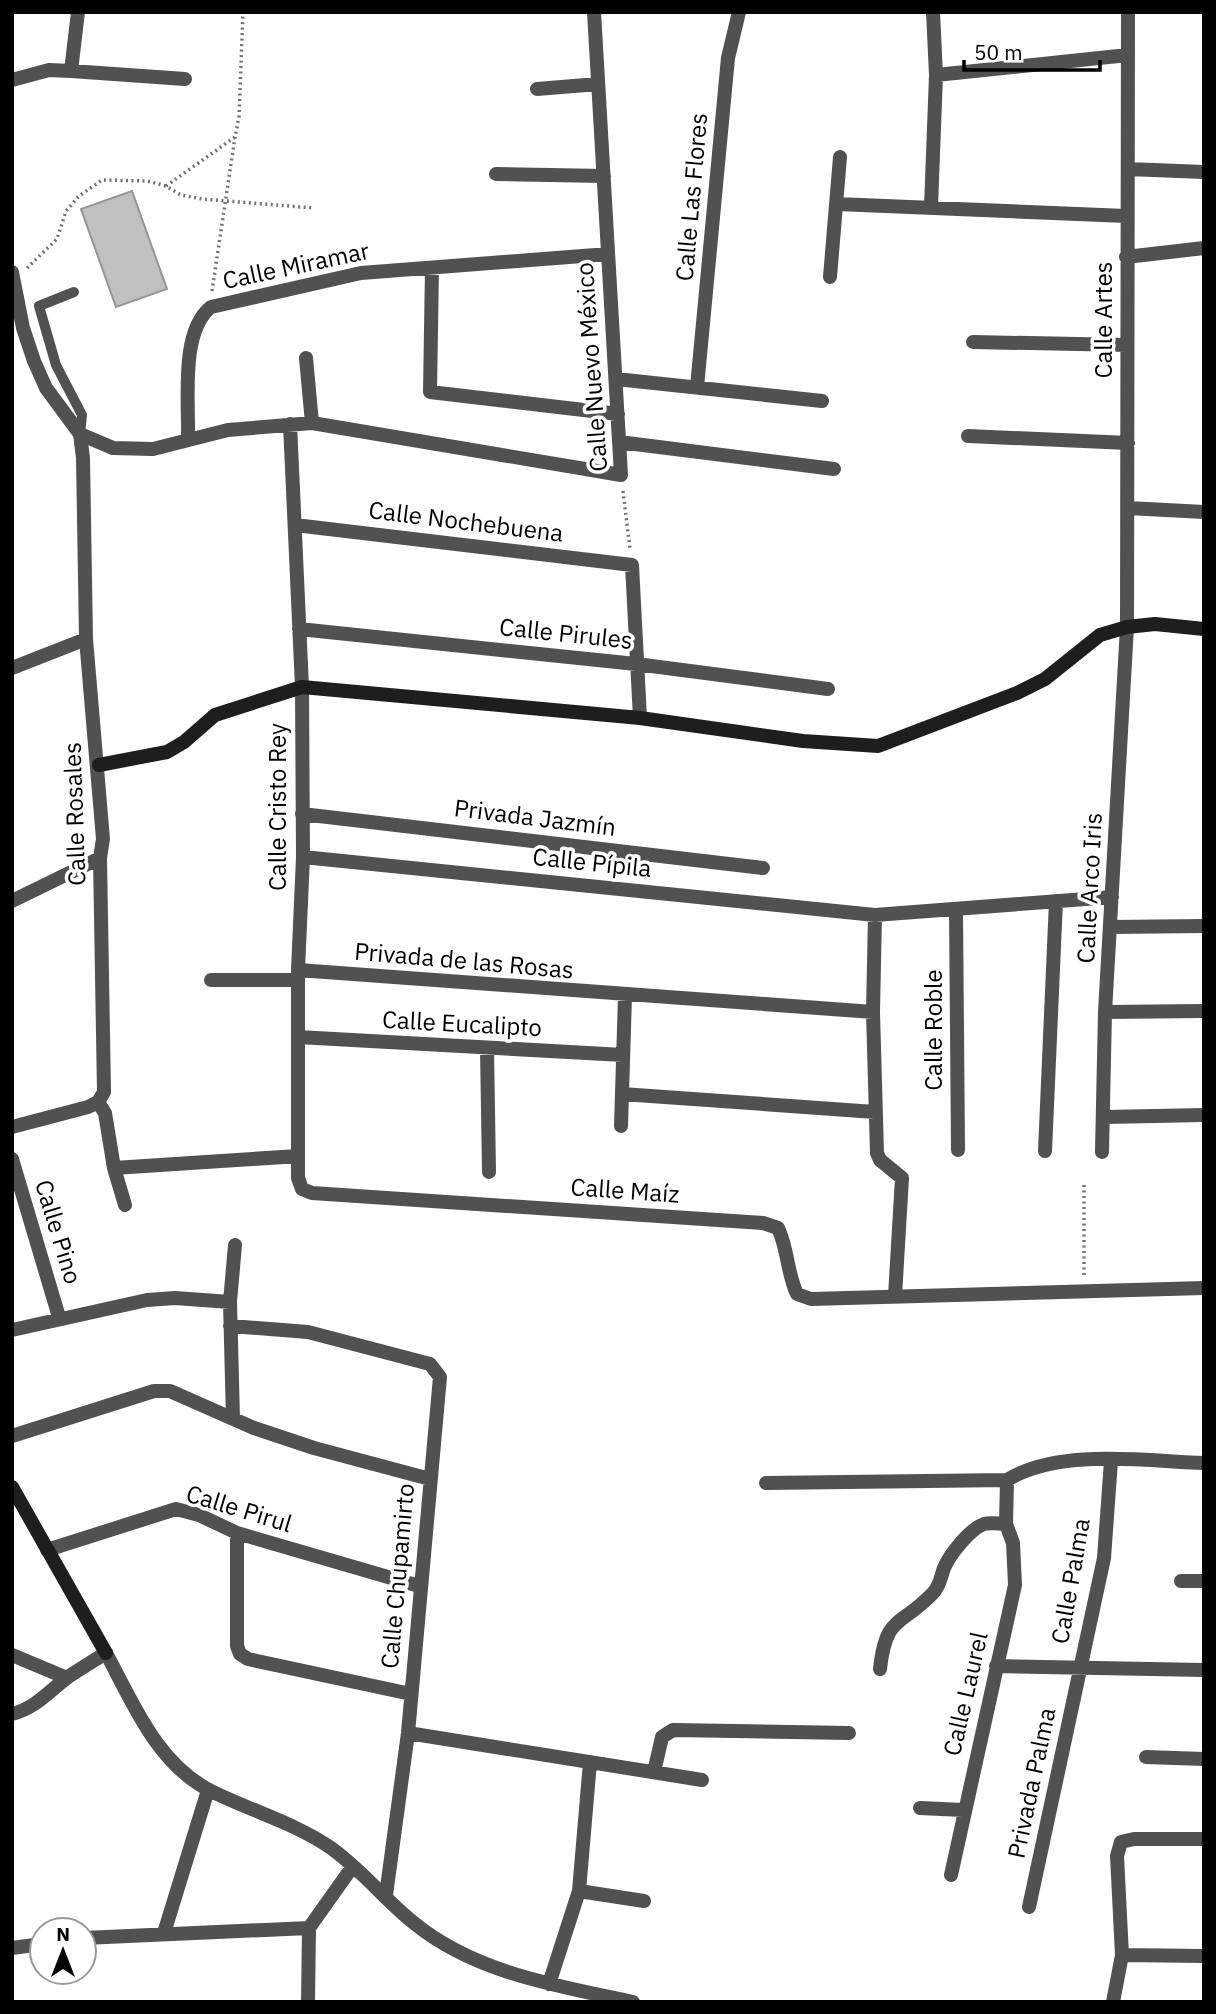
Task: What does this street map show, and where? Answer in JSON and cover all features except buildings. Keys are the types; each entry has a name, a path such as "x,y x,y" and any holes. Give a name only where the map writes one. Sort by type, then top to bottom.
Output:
{"street":[{"path":"71,71 78,12"},
{"name":"Calle Nuevo México","path":"594,12 621,475"},
{"name":"Calle Las Flores","path":"697,387 729,58 739,12"},
{"path":"931,207 936,75 933,12"},
{"name":"Calle Artes","path":"1127,627 1128,12"},
{"path":"936,75 1128,55"},
{"path":"12,80 49,70 185,79"},
{"path":"537,89 598,84"},
{"path":"830,276 840,157"},
{"path":"1128,169 1204,172"},
{"path":"496,174 604,176"},
{"path":"837,204 1126,216"},
{"path":"1126,257 1204,248"},
{"name":"Calle Miramar","path":"211,307 361,273 608,254"},
{"path":"432,268 430,392 618,414"},
{"path":"13,276 18,330 46,388 80,434 113,448 153,450 188,439 289,424 312,424 621,475"},
{"path":"188,439 191,341 200,316 211,307"},
{"path":"973,342 1127,345"},
{"path":"306,358 312,424"},
{"path":"616,379 822,401"},
{"name":"Calle Cristo Rey","path":"289,424 302,687 303,856 298,975 298,1178 302,1189"},
{"name":"Calle Rosales","path":"80,434 86,639 99,765 103,839 100,858 104,1092 98,1102"},
{"path":"968,436 1128,443"},
{"path":"620,442 834,469"},
{"path":"1128,508 1204,512"},
{"name":"Calle Nochebuena","path":"295,525 632,565"},
{"path":"632,565 640,718"},
{"path":"99,765 167,752 184,742 215,715 302,687 640,718 803,741 878,746 898,741 1045,679 1100,635 1127,627 1155,624 1204,629"},
{"name":"Calle Arco Iris","path":"1102,1152 1105,1012 1127,627"},
{"name":"Calle Pirules","path":"299,628 636,664 828,689"},
{"path":"12,668 86,639"},
{"name":"Privada Jazmín","path":"302,814 763,868"},
{"name":"Calle Pípila","path":"303,856 875,915"},
{"path":"12,901 100,858"},
{"path":"1112,897 875,915 873,1012 878,1157 902,1178 895,1296 1204,1288"},
{"path":"1045,1151 1056,901"},
{"name":"Calle Roble","path":"956,910 958,1150"},
{"path":"1110,927 1204,926"},
{"name":"Privada de las Rosas","path":"211,980 298,975 625,996"},
{"path":"621,1126 625,996 873,1012"},
{"path":"1105,1012 1204,1011"},
{"name":"Calle Eucalipto","path":"298,1037 623,1055"},
{"path":"487,1048 489,1172"},
{"path":"622,1094 875,1112"},
{"path":"12,1128 98,1102 105,1113 114,1168 125,1205"},
{"path":"1104,1116 1204,1115"},
{"path":"114,1168 298,1156"},
{"name":"Calle Pino","path":"12,1159 59,1317"},
{"name":"Calle Maíz","path":"302,1189 312,1193 764,1223 778,1228 784,1241 791,1281 797,1294 811,1299 895,1296"},
{"path":"233,1419 230,1302 235,1245"},
{"path":"12,1330 59,1317 147,1300 175,1298 230,1302"},
{"name":"Calle Chupamirto","path":"230,1326 308,1332 430,1364 438,1371 441,1383 419,1586 411,1694 248,1659 240,1654 237,1646 237,1533"},
{"path":"12,1436 154,1391 170,1391 233,1419 314,1448 430,1479"},
{"name":"Calle Palma","path":"1079,1668 1104,1558 1111,1461"},
{"path":"766,1483 1007,1480 1023,1470 1048,1462 1204,1463"},
{"name":"Calle Laurel","path":"951,1875 1014,1585 1013,1543 1006,1524 1007,1480"},
{"path":"12,1487 152,1740 179,1767 208,1790 329,1847 386,1895 414,1923 453,1949 522,1977 633,2002"},
{"name":"Calle Pirul","path":"47,1550 176,1509 200,1515 237,1533 419,1586"},
{"path":"880,1669 883,1639 898,1620 936,1591 945,1566 960,1545 979,1526 988,1523 1006,1524"},
{"path":"1181,1581 1204,1581"},
{"path":"12,1714 24,1711 45,1698 68,1678 106,1653"},
{"path":"12,1655 68,1678"},
{"path":"996,1666 1204,1670"},
{"name":"Privada Palma","path":"1029,1907 1079,1668"},
{"path":"386,1895 411,1694"},
{"path":"654,1772 662,1737 673,1730 849,1733"},
{"path":"408,1733 702,1780"},
{"path":"1146,1757 1204,1759"},
{"path":"549,1984 579,1891 590,1762"},
{"path":"164,1933 208,1790"},
{"path":"920,1808 963,1810"},
{"path":"1113,2002 1122,1955 1117,1856 1121,1842 1135,1839 1204,1839"},
{"path":"309,2002 309,1928 353,1866"},
{"path":"579,1891 644,1901"},
{"path":"98,1937 309,1928"},
{"path":"1122,1955 1204,1956"}],"lane":[{"path":"74,292 39,306 56,365 82,415 80,434"}],"path":[{"path":"211,307 240,105 243,12"},
{"path":"166,186 235,137"},
{"path":"13,276 57,239 66,211 79,196 102,180 147,181 166,186 181,195 314,208"},
{"name":"Calle Nuevo México","path":"621,475 632,565"},
{"path":"1084,1184 1084,1291"}]}
